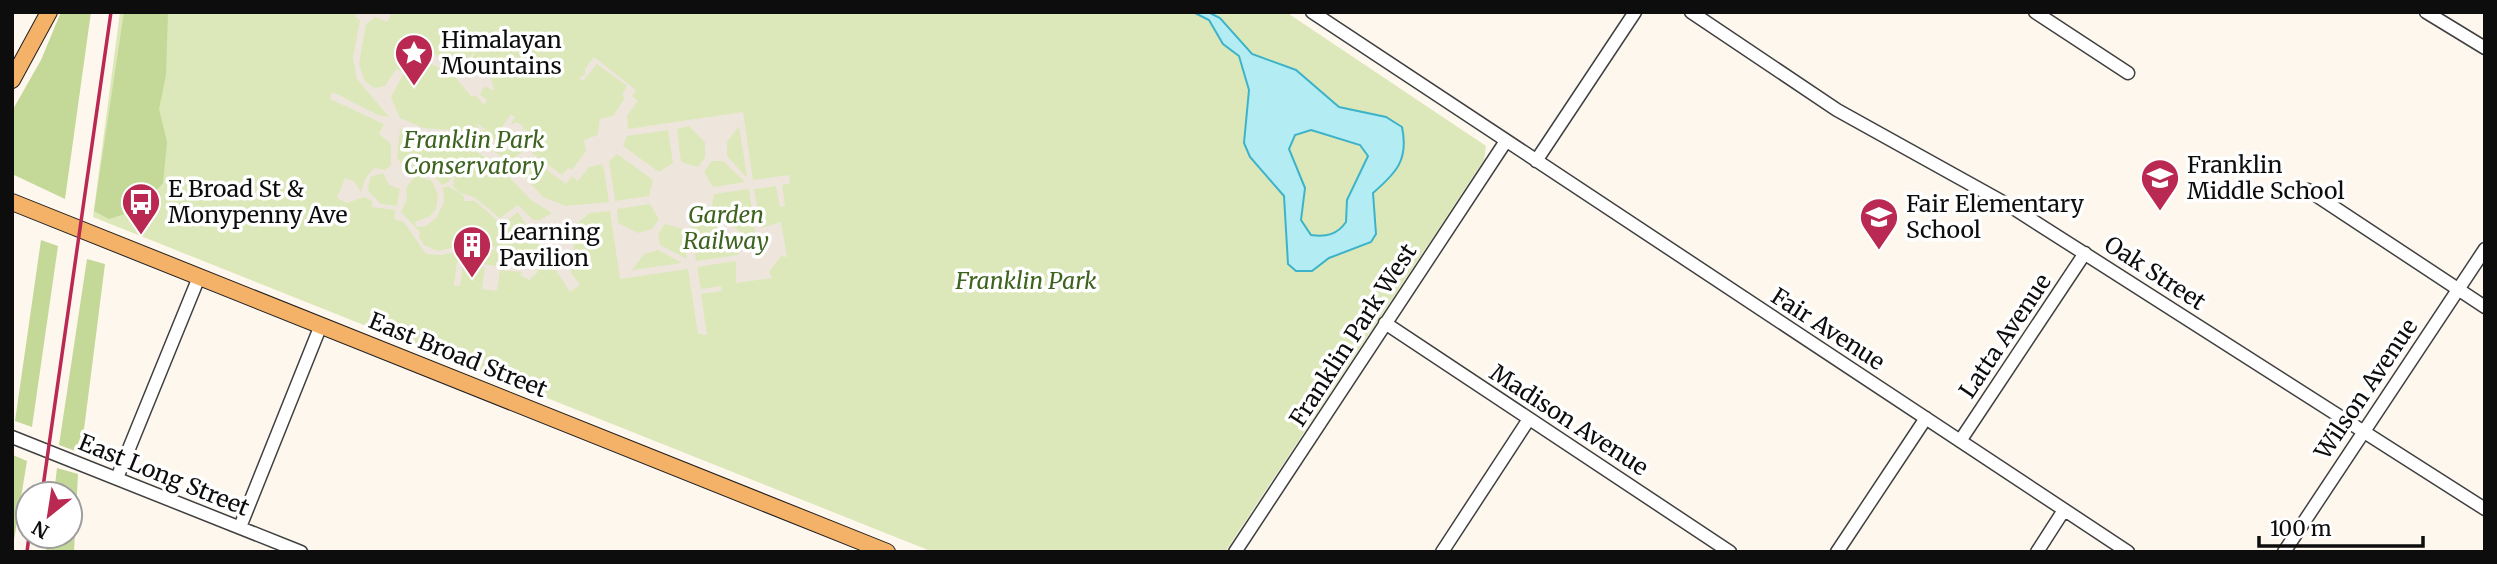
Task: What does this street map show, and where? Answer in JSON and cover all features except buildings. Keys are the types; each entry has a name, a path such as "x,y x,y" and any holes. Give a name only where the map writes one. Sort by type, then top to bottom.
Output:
{"main road":[{"path":"12,80 49,12"},
{"name":"East Broad Street","path":"12,202 878,550"}],"street":[{"name":"Fair Avenue","path":"1312,12 2128,552"},
{"path":"1536,161 1636,12"},
{"name":"Oak Street","path":"1691,12 1838,110 1950,170 2085,253 2485,509"},
{"path":"2035,12 2128,73"},
{"path":"2426,12 2485,48"},
{"name":"Franklin Park West","path":"1235,552 1506,141"},
{"path":"2308,190 2485,307"},
{"name":"Wilson Avenue","path":"2284,552 2485,249"},
{"name":"Latta Avenue","path":"1960,441 2085,253"},
{"path":"117,478 199,278"},
{"name":"Madison Avenue","path":"1385,323 1730,552"},
{"path":"240,527 321,325"},
{"path":"1837,552 1926,418"},
{"path":"1442,552 1529,419"},
{"name":"East Long Street","path":"12,437 297,551"},
{"path":"2037,552 2064,510"}],"green space":[{"path":"61,12 91,12 65,199 12,174 12,111 41,60"},
{"name":"Franklin Park","path":"120,12 1286,12 1486,146 1484,160 1225,552 933,552 93,217"},
{"path":"124,12 168,12 166,75 159,109 167,142 163,183 140,209 109,219 94,211"},
{"path":"41,240 58,246 32,427 15,421"},
{"path":"87,259 105,264 81,453 59,445"},
{"path":"13,455 27,461 24,480 14,480 12,552"},
{"path":"57,468 78,474 78,480 56,480"},
{"path":"46,550 74,550 74,552"}],"shaded area":[{"path":"358,12 386,12 391,15 387,22 375,17 366,24 359,64 364,80 374,88 385,86 396,69 404,73 391,97 400,118 423,128 448,130 473,138 479,128 476,123 487,130 481,130 479,134 496,141 501,137 502,127 511,114 515,117 510,125 517,122 523,126 522,130 527,129 515,147 508,150 478,136 476,139 509,162 539,139 539,132 544,136 532,153 562,175 568,168 572,170 586,151 584,140 598,135 600,119 613,116 625,98 622,95 627,86 597,64 583,81 579,78 585,75 585,69 594,57 636,90 632,96 638,101 627,116 628,129 743,112 753,180 789,175 790,183 782,185 785,206 780,207 776,186 754,189 761,228 781,222 787,257 781,256 769,272 772,278 736,283 736,261 697,267 701,289 721,286 722,291 701,294 707,335 698,334 688,269 620,279 610,211 589,213 576,225 571,273 580,285 570,292 518,212 506,221 507,236 503,235 499,222 475,201 464,201 464,196 448,186 443,188 444,202 436,218 426,226 416,227 415,222 430,216 436,209 438,195 432,181 416,175 406,188 407,199 401,212 420,232 419,237 424,245 438,251 465,245 494,246 495,250 476,250 475,263 503,267 519,250 524,251 534,259 538,272 529,280 520,275 522,272 500,270 497,291 482,289 485,267 463,264 460,286 454,286 457,262 471,262 471,249 441,255 426,254 404,222 394,219 395,210 372,207 372,201 364,197 347,203 337,198 345,178 354,181 361,192 365,179 374,168 385,170 391,165 391,144 379,134 384,124 330,99 331,93 337,94 378,115 389,117 357,79 353,58 360,20 355,17","holes":["689,126 705,142 705,157 698,167 681,162 677,129","739,126 746,177 727,156 727,142","400,129 460,143 480,154 500,168 531,200 552,213 540,220 533,220 518,205 500,218 474,197 458,192 453,185 455,177 451,176 450,181 442,185 431,173 404,168 397,157","668,130 673,163 659,172 623,146 627,136","617,154 653,180 649,196 615,201 609,161","528,156 566,184 572,176 578,181 589,167 603,164 609,202 566,206 543,197 522,174","712,161 723,161 745,182 713,187 704,172","383,173 389,185 400,189 397,206 381,204 368,191 370,177","749,189 755,232 748,238 711,210 714,194","650,204 659,219 652,229 638,233 618,223 617,209","705,218 742,246 738,255 696,261 691,227","665,224 683,229 687,259 660,245 658,234","658,250 682,263 632,270 644,254"]},
{"path":"477,48 468,68 477,69 491,79 494,89 493,91 485,86 482,90 480,95 487,100 484,105 476,96 471,96 455,77 430,63 432,56 437,54 445,70 457,74"}],"water":[{"path":"1193,12 1208,12 1220,18 1252,54 1296,70 1339,107 1386,117 1402,127 1404,148 1399,165 1373,193 1376,234 1371,242 1329,258 1312,271 1296,271 1288,264 1284,196 1250,157 1244,143 1249,90 1239,56 1223,44 1209,20","holes":["1311,130 1360,145 1368,156 1347,200 1346,222 1331,234 1311,235 1301,220 1305,188 1289,149 1295,135"]}],"railway":[{"path":"44,480 111,12"}],"place":[{"name":"Himalayan Mountains","path":"414,87"},
{"name":"Franklin Middle School","path":"2160,212"},
{"name":"E Broad St & Monypenny Ave","path":"141,236"},
{"name":"Fair Elementary School","path":"1879,251"},
{"name":"Learning Pavilion","path":"472,279"}],"park label":[{"name":"Franklin Park Conservatory","path":"474,153"},
{"name":"Garden Railway","path":"726,228"}]}
